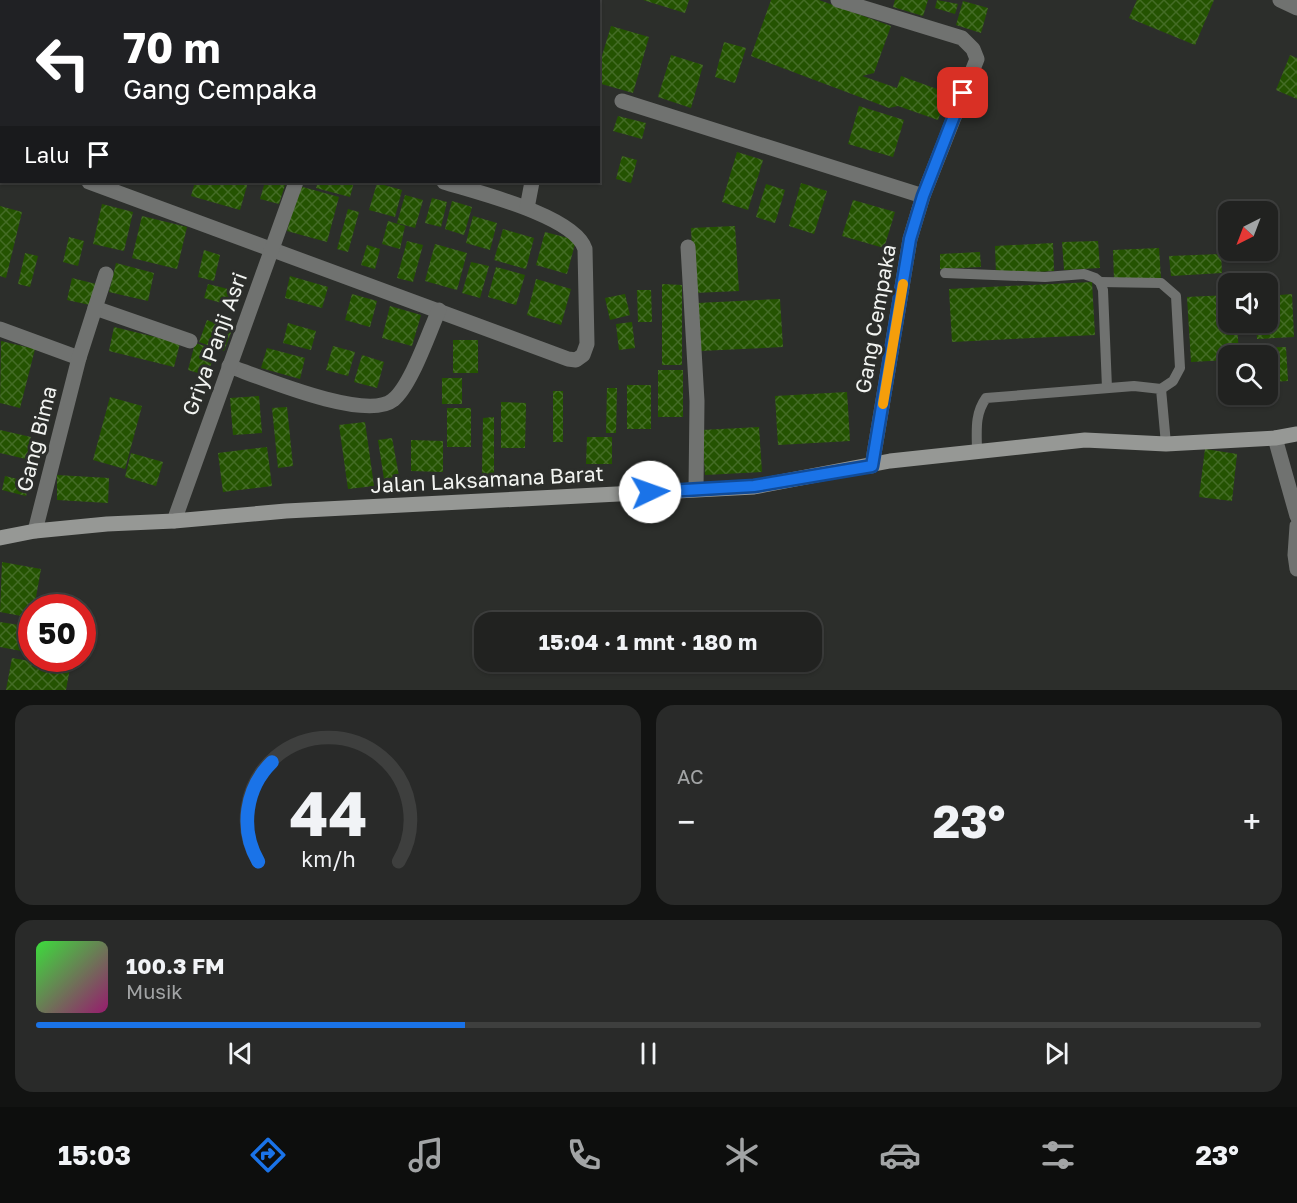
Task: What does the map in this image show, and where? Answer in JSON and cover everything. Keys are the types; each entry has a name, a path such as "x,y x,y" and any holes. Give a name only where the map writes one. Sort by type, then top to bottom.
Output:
{"main road":[{"name":"Jalan Laksamana Barat","path":"0,538 35,531 107,524 174,521 286,511 754,486 891,461 1085,440 1166,444 1275,438 1297,434"}],"street":[{"name":"Gang Cempaka","path":"838,0 962,38 973,49 977,60 923,196 910,239 872,466"},
{"path":"1280,0 1297,8"},
{"path":"622,100 923,196"},
{"path":"92,183 568,359 576,360 583,355 587,344 583,242 570,229 527,208 447,183"},
{"name":"Griya Panji Asri","path":"174,521 296,183"},
{"path":"527,208 532,183"},
{"path":"688,247 697,401 696,489"},
{"name":"Gang Bima","path":"35,531 80,358 106,274"},
{"path":"95,308 190,341"},
{"path":"229,366 325,399 350,405 379,405 392,402 404,388 439,310"},
{"path":"0,329 80,358"},
{"path":"1275,438 1297,516"},
{"path":"1296,560 1297,526"}],"lane":[{"path":"945,273 1045,277 1084,274 1100,282 1161,284 1176,296 1180,368 1173,381 1161,389 1134,386 986,398 979,409 976,423 977,453"},
{"path":"1100,282 1107,388"},
{"path":"1161,389 1166,444"}],"building":[{"path":"643,0 689,0 685,13"},
{"path":"771,0 819,0 891,26 874,73 862,76 897,88 901,76 948,93 938,120 898,106 889,108 751,56"},
{"path":"895,0 928,0 923,16 893,7"},
{"path":"937,0 958,4 955,14 935,8"},
{"path":"1137,0 1214,0 1195,45 1129,18"},
{"path":"963,1 988,8 981,33 956,25"},
{"path":"611,26 649,37 633,93 600,84 600,62"},
{"path":"724,42 746,48 735,83 715,77"},
{"path":"671,55 703,65 691,108 658,97"},
{"path":"1290,55 1297,58 1297,99 1276,90"},
{"path":"859,106 904,120 893,157 848,144"},
{"path":"618,116 646,123 642,139 613,131"},
{"path":"737,152 763,160 748,210 722,202"},
{"path":"622,156 637,160 631,183 616,179"},
{"path":"195,183 248,183 240,210 191,196"},
{"path":"265,183 286,183 279,204 260,199"},
{"path":"318,183 354,183 350,197 316,188"},
{"path":"377,183 402,190 395,217 369,210"},
{"path":"801,183 827,191 814,234 789,226"},
{"path":"766,184 785,190 775,223 756,217"},
{"path":"299,186 339,197 327,242 287,231"},
{"path":"405,195 423,200 415,228 397,223"},
{"path":"432,198 447,202 441,227 425,223"},
{"path":"853,200 895,212 884,248 842,236"},
{"path":"452,201 472,207 464,235 445,229"},
{"path":"102,204 133,212 124,251 93,244"},
{"path":"0,206 22,212 6,278 0,276"},
{"path":"348,209 359,212 348,252 337,249"},
{"path":"142,216 187,227 177,269 132,258"},
{"path":"473,216 497,223 490,250 466,243"},
{"path":"388,221 405,226 400,249 382,244"},
{"path":"735,226 739,291 694,293 691,228"},
{"path":"503,229 534,238 526,269 494,260"},
{"path":"545,232 576,240 567,274 536,265"},
{"path":"69,237 84,241 78,266 63,262"},
{"path":"407,241 423,245 413,282 397,278"},
{"path":"1098,241 1100,268 1064,270 1062,242"},
{"path":"1053,243 1054,271 996,274 995,246"},
{"path":"435,244 467,253 457,290 425,281"},
{"path":"367,245 380,249 375,269 361,265"},
{"path":"1159,248 1161,278 1114,280 1113,250"},
{"path":"204,250 220,255 214,281 198,277"},
{"path":"980,252 981,267 940,269 940,254"},
{"path":"25,253 38,256 30,287 18,284"},
{"path":"1218,254 1218,261 1221,261 1222,273 1171,276 1169,256"},
{"path":"471,262 489,266 480,298 462,293"},
{"path":"116,263 154,273 148,301 109,292"},
{"path":"496,267 525,275 516,305 488,297"},
{"path":"290,276 328,287 322,308 285,298"},
{"path":"72,278 96,284 90,305 67,300"},
{"path":"536,279 571,289 561,325 527,315"},
{"path":"1092,282 1095,335 952,342 949,289"},
{"path":"208,284 236,291 232,306 204,298"},
{"path":"662,284 682,285 682,365 662,365"},
{"path":"637,290 651,290 652,322 638,322"},
{"path":"352,294 377,301 370,327 345,320"},
{"path":"625,294 630,315 610,320 605,298"},
{"path":"1292,294 1294,337 1257,339 1257,333 1278,333 1278,295"},
{"path":"1218,295 1218,333 1238,333 1238,345 1218,345 1218,361 1191,362 1187,297"},
{"path":"780,299 783,347 700,351 697,303"},
{"path":"390,306 421,315 412,346 382,338"},
{"path":"207,320 232,330 224,351 199,342"},
{"path":"632,322 635,348 619,350 616,324"},
{"path":"288,323 316,331 311,350 283,343"},
{"path":"114,327 180,343 174,367 109,351"},
{"path":"453,340 478,340 478,373 453,373"},
{"path":"1,341 35,349 20,408 0,403"},
{"path":"195,343 215,349 208,376 188,370"},
{"path":"333,346 355,352 348,376 326,370"},
{"path":"1278,347 1286,347 1288,381 1278,382"},
{"path":"267,348 305,358 300,379 261,368"},
{"path":"362,355 384,362 377,388 354,382"},
{"path":"658,370 683,370 683,417 658,417"},
{"path":"442,378 462,378 462,404 442,404"},
{"path":"627,385 651,385 651,429 627,429"},
{"path":"607,388 617,388 616,433 606,433"},
{"path":"553,391 563,391 563,442 553,442"},
{"path":"847,392 850,441 778,445 775,396"},
{"path":"259,396 262,433 233,435 230,398"},
{"path":"110,397 142,406 125,469 93,460"},
{"path":"501,402 526,403 525,448 501,448"},
{"path":"287,407 293,466 278,468 272,408"},
{"path":"447,408 471,408 471,447 447,447"},
{"path":"494,417 494,474 482,474 483,418"},
{"path":"365,422 374,486 348,489 339,425"},
{"path":"759,427 762,472 705,475 702,430"},
{"path":"0,430 31,437 26,459 0,453"},
{"path":"587,437 612,437 612,464 586,464"},
{"path":"392,438 399,476 384,479 378,440"},
{"path":"411,440 443,441 443,472 411,471"},
{"path":"267,447 272,486 223,492 218,453"},
{"path":"1205,449 1237,454 1232,501 1199,497"},
{"path":"131,453 163,462 156,486 125,477"},
{"path":"57,475 109,478 108,503 57,500"},
{"path":"5,476 30,482 26,496 2,490"},
{"path":"2,562 41,569 37,594 18,594 18,615 0,612"},
{"path":"0,622 18,625 18,650 0,647"},
{"path":"12,658 18,659 18,672 69,672 66,690 6,690"}],"slow traffic":[{"path":"883,404 903,284"}],"route":[{"path":"650,492 754,486 872,466 910,239 923,196 963,93"}]}
